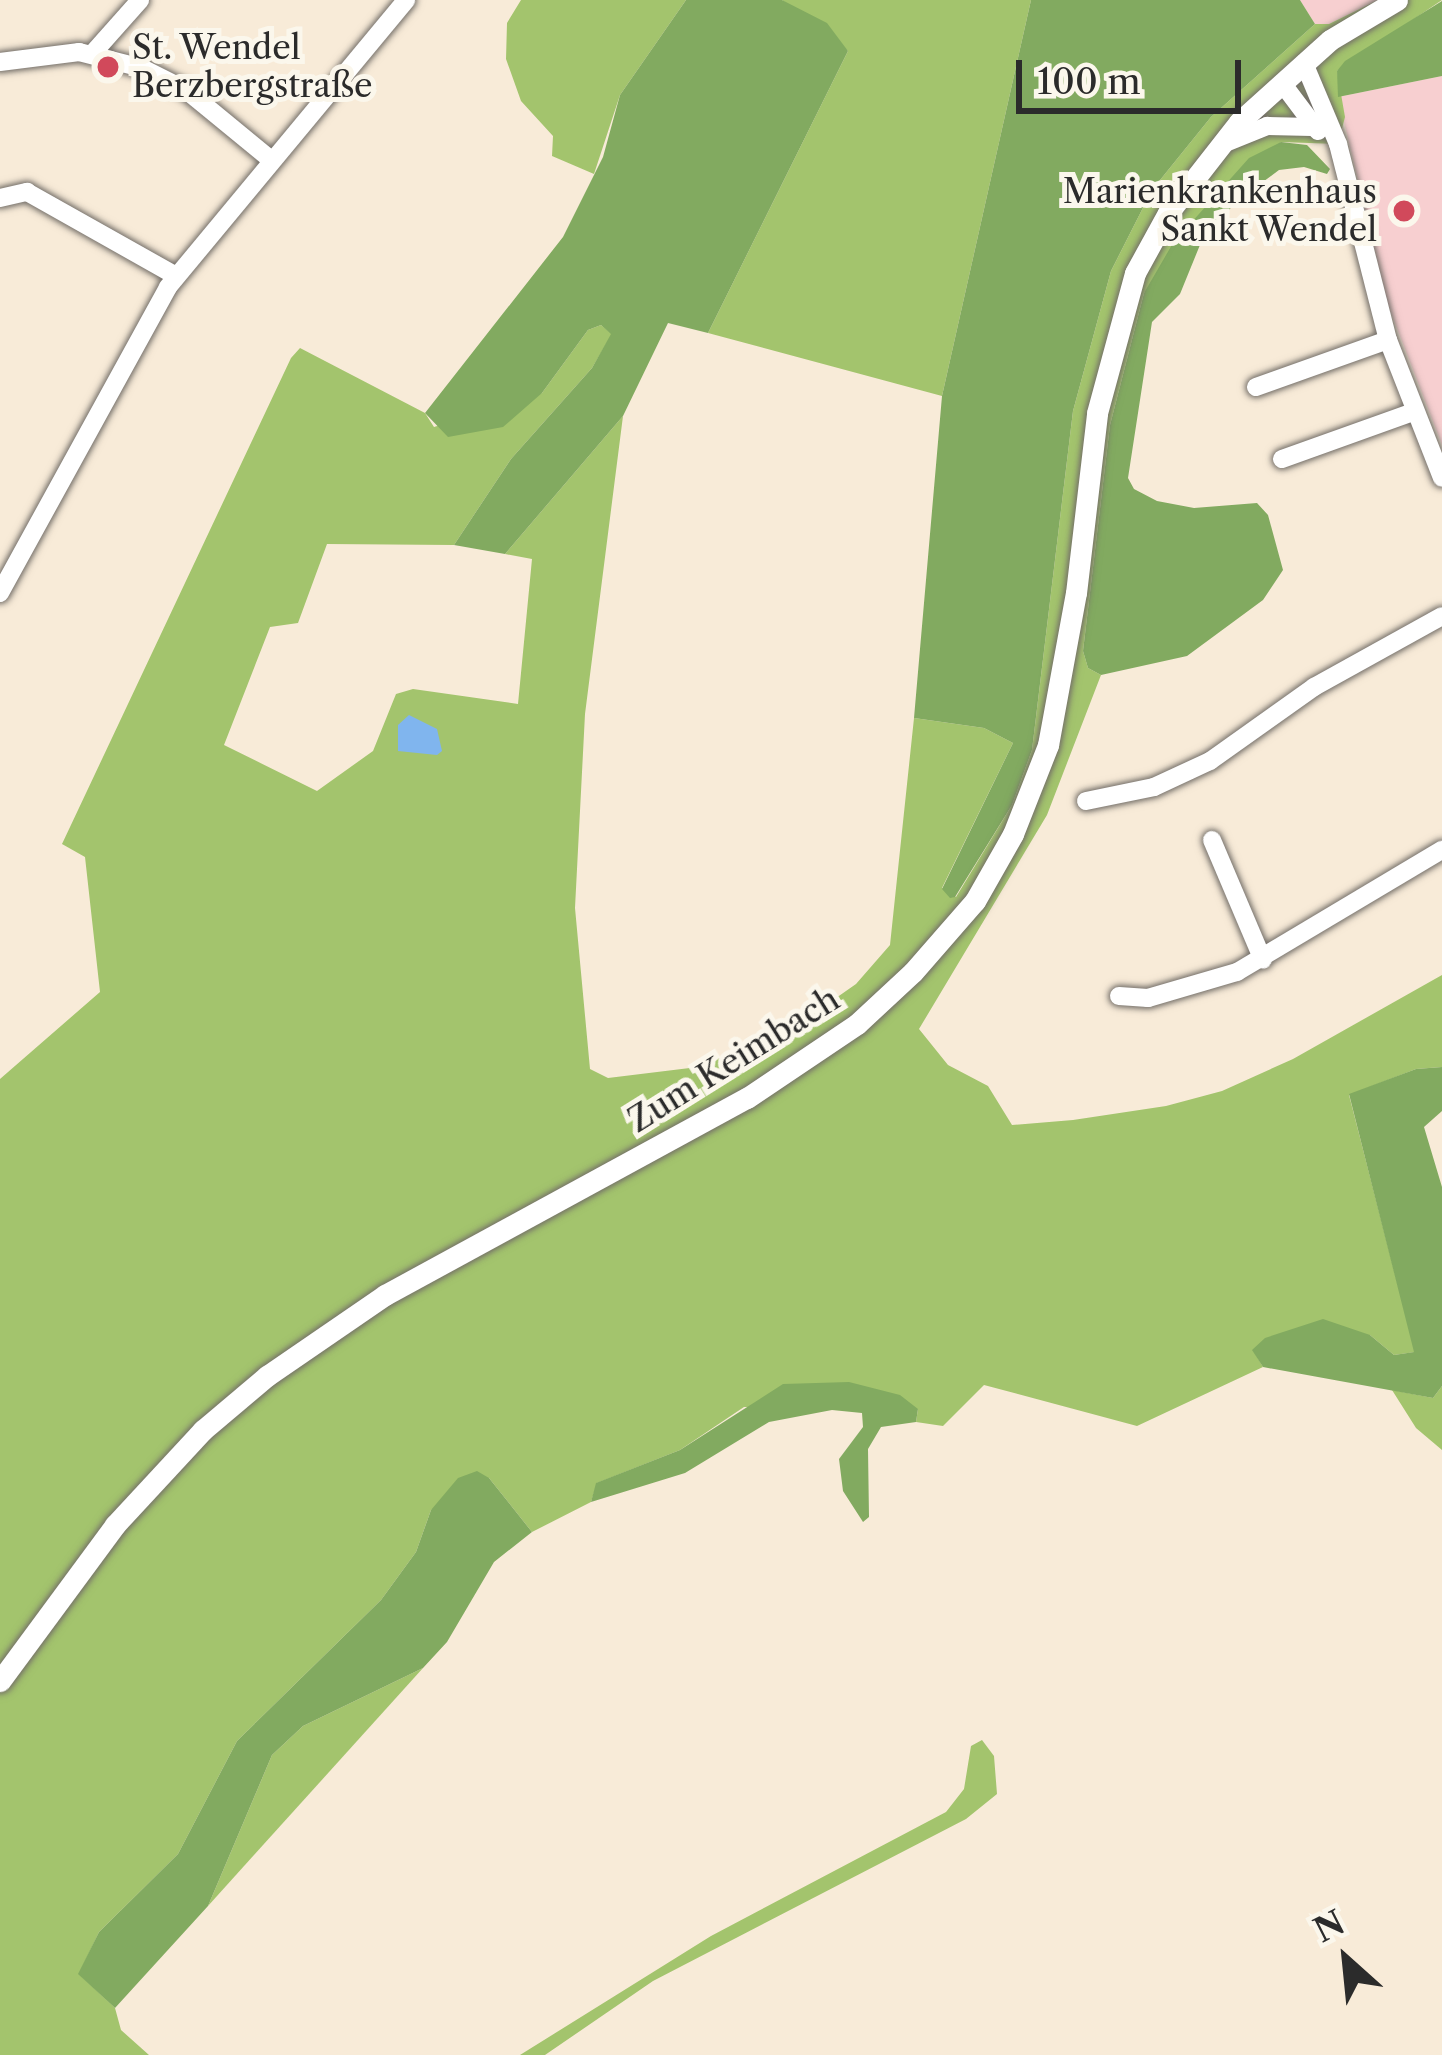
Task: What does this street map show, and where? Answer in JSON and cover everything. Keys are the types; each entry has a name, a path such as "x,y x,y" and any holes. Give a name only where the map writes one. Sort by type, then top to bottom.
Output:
{"street":[{"path":"93,52 140,0"},
{"path":"0,593 176,276 406,0"},
{"name":"Zum Keimbach","path":"0,1681 115,1526 203,1430 328,1331 747,1098 857,1024 913,972 975,901 1012,834 1048,745 1076,593 1096,413 1135,273 1168,213 1219,146 1304,63 1351,25 1397,0"},
{"path":"0,62 50,52 93,52 174,83 270,159"},
{"path":"1304,63 1338,144 1388,340 1442,478"},
{"path":"1282,83 1312,127 1338,144"},
{"path":"1219,146 1267,126 1312,127"},
{"path":"0,198 27,192 176,276"},
{"path":"1256,387 1388,340"},
{"path":"1282,459 1413,412"},
{"path":"1086,801 1154,787 1314,687 1442,616"},
{"path":"1213,840 1263,960"},
{"path":"1119,996 1148,998 1184,989 1263,960 1407,866 1442,850"}],"shaded area":[{"path":"1300,0 1378,0 1329,24 1315,24"},
{"name":"Marienkrankenhaus Sankt Wendel","path":"1442,76 1442,445 1388,305 1338,97"}],"green space":[{"path":"521,0 686,0 620,95 594,174 552,156 553,136 521,101 506,59 507,23"},
{"path":"686,0 782,0 827,23 848,51 708,333 668,323 623,416 505,554 454,545 511,459 592,368 611,334 601,325 588,330 542,393 503,427 448,437 425,413 563,237 603,157 620,95"},
{"path":"782,0 1031,0 942,396 708,333 848,51"},
{"path":"1031,0 1300,0 1315,24 1211,117 1152,190 1111,271 1073,411 1032,750 1012,805 955,897 950,898 942,889 1013,743 984,728 914,718 942,396"},
{"path":"1378,0 1442,0 1337,71 1345,117 1338,144 1281,142 1144,293 1110,425 1083,651 1088,668 1101,675 1047,815 919,1029 948,1065 988,1086 1012,1125 1073,1120 1166,1106 1222,1091 1293,1059 1442,975 1442,1067 1416,1069 1349,1095 1415,1352 1394,1355 1370,1335 1253,1350 1263,1367 1137,1426 984,1385 943,1426 916,1422 918,1409 744,1407 680,1450 597,1483 591,1502 532,1532 489,1478 431,1510 416,1552 381,1600 237,1741 178,1854 99,1932 79,1974 115,2008 121,2030 149,2055 0,2055 0,1079 100,992 85,857 62,844 291,358 300,348 425,413 434,427 542,393 588,330 601,325 612,334 592,368 511,459 454,545 327,544 298,623 270,627 224,745 317,791 373,751 396,694 413,689 518,704 532,559 505,554 623,416 585,714 575,908 590,1069 608,1078 698,1067 796,1026 856,984 890,945 914,718 984,728 1013,743 942,888 956,897 1012,805 1032,750 1073,411 1111,271 1152,190 1211,117 1315,24 1329,24"},
{"path":"1442,1 1442,76 1338,97 1337,71 1345,61"},
{"path":"1281,142 1307,145 1330,169 1327,174 1304,167 1279,170 1237,201 1202,240 1180,294 1152,322 1128,478 1134,489 1157,501 1194,508 1257,503 1268,515 1283,570 1263,600 1187,656 1101,675 1088,668 1083,651 1110,425 1144,293 1173,243 1249,158"},
{"path":"1442,1067 1442,1111 1424,1127 1442,1187 1442,1386 1433,1398 1263,1367 1252,1350 1265,1338 1323,1319 1370,1335 1394,1355 1414,1352 1349,1094 1416,1069"},
{"path":"849,1382 900,1395 918,1409 916,1422 881,1427 868,1449 869,1517 863,1522 843,1491 839,1459 863,1427 862,1413 832,1410 769,1422 685,1473 591,1502 596,1483 680,1450 783,1384"},
{"path":"1442,1386 1442,1450 1416,1428 1392,1390 1433,1398"},
{"path":"477,1471 489,1478 532,1532 494,1562 447,1642 423,1668 303,1726 272,1755 208,1906 115,2008 78,1974 99,1932 178,1854 237,1741 381,1600 416,1552 431,1510 458,1478"},
{"path":"423,1668 208,1906 272,1755 303,1726"},
{"path":"982,1740 994,1756 997,1794 966,1819 653,1981 545,2055 520,2055 711,1936 946,1812 964,1789 971,1746"}],"water":[{"path":"409,715 437,729 442,751 437,755 398,751 398,725"}],"place":[{"name":"St. Wendel Berzbergstraße","path":"108,67"},
{"name":"Marienkrankenhaus Sankt Wendel","path":"1404,211"}]}
